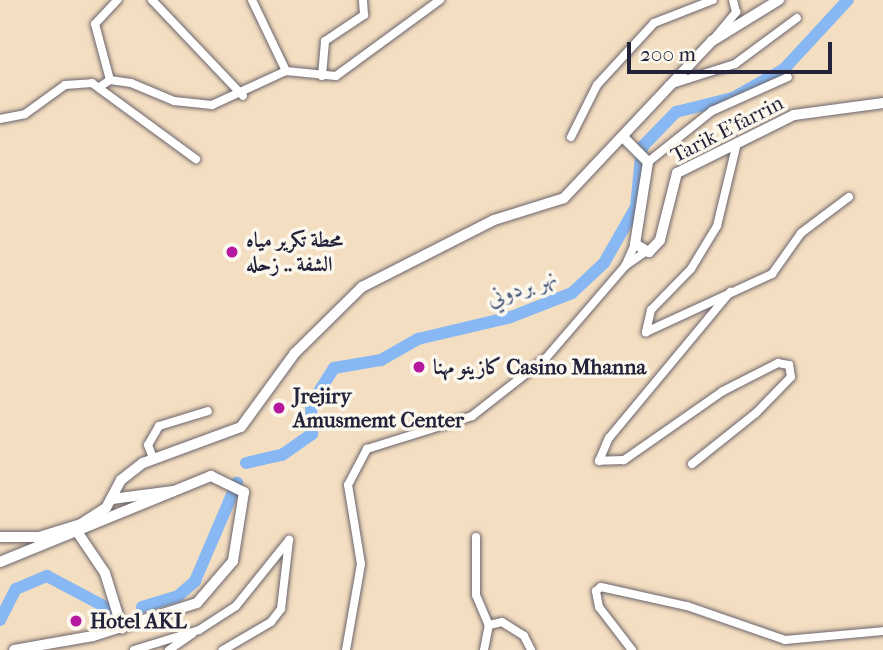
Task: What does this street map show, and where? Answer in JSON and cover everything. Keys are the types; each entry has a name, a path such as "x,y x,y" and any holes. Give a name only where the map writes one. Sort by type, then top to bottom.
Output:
{"main road":[{"path":"0,562 211,476 244,492 233,561 190,607 122,628 14,650"},
{"path":"112,499 179,491"},
{"path":"76,530 105,573 122,628"}],"street":[{"path":"110,80 95,24 105,4 117,0"},
{"path":"152,0 243,96"},
{"path":"252,0 286,71"},
{"path":"322,76 325,41 363,15 363,0"},
{"path":"110,80 192,104 243,96 286,71 322,76 345,73 440,0"},
{"path":"571,137 597,85 654,23 713,0"},
{"path":"0,537 32,538 76,530 112,499 121,480 153,458 212,441 247,422 295,353 368,283 494,220 564,198 712,41 736,12 733,0"},
{"path":"712,41 779,0"},
{"path":"669,85 735,64 797,18"},
{"path":"625,266 635,244 645,159 712,111 788,77"},
{"path":"0,119 25,114 65,85 101,86 110,80"},
{"path":"101,86 195,159"},
{"name":"Tarik E'farrin","path":"645,252 660,240 677,173 736,147 794,115 883,103"},
{"path":"623,137 645,159"},
{"path":"736,147 717,226 642,328 654,334 730,292 772,274 801,233 849,197"},
{"path":"346,650 361,564 348,485 367,449 472,416 546,358 625,266 645,252 635,244"},
{"path":"692,464 791,377 789,365 778,363 723,391 624,460 599,461 609,438 730,292"},
{"path":"153,458 148,445 159,426 208,411"},
{"path":"476,537 476,595 489,625 484,650"},
{"path":"169,650 247,598 289,540 281,609 271,622 223,650"},
{"path":"632,650 598,607 596,591 601,587 687,606 785,640 883,631"},
{"path":"489,625 512,626 531,650"},
{"path":"134,650 199,629"}],"waterway":[{"name":"نهر بردوني","path":"246,463 282,455 312,434 311,404 334,368 381,360 418,339 511,317 572,293 604,263 636,207 642,147 676,112 733,98 784,69 848,0"},
{"name":"نهر بردوني","path":"142,607 178,596 195,581 237,483"},
{"name":"نهر بردوني","path":"0,620 16,589 47,576 117,613"}],"place":[{"name":"محطة تكرير مياه الشفة .. زحله","path":"232,252"},
{"name":"كازينو مهنا Casino Mhanna","path":"419,367"},
{"name":"Jrejiry Amusmemt Center","path":"279,408"},
{"name":"Hotel AKL","path":"76,621"}]}
